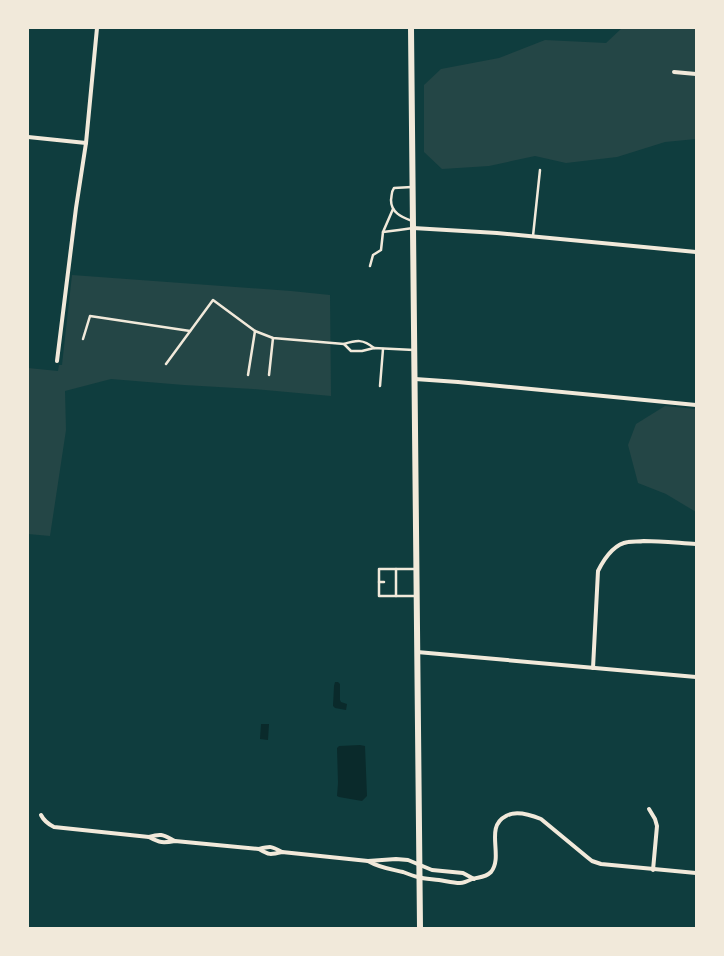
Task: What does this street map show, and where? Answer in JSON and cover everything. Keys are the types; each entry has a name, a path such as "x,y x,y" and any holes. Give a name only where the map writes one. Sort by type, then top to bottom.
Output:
{"street":[{"path":"58,361 76,208 86,143 97,28"},
{"path":"411,28 420,928"},
{"path":"674,72 696,74"},
{"path":"28,137 86,143"},
{"path":"413,225 696,252"},
{"path":"415,379 473,383 696,405"},
{"path":"593,668 598,571 609,553 618,546 627,542 656,541 696,544"},
{"path":"417,652 696,677"},
{"path":"649,809 652,812 657,826 653,870"},
{"path":"368,861 383,868 403,872 419,878 462,883 480,878 490,873 495,863 495,828 498,822 508,814 514,813 533,815 541,819 592,861 601,864 696,873"},
{"path":"41,815 48,824 54,827 149,837 163,843 175,841 259,849 273,847 282,852"},
{"path":"149,837 158,834 175,841"},
{"path":"259,849 271,855 282,852 368,861 396,859 408,860 432,870 463,873 474,879"}],"lane":[{"path":"533,236 540,170"},
{"path":"413,187 397,188 393,190 391,205 398,214 413,225"},
{"path":"370,266 373,255 381,250 383,232 393,209"},
{"path":"383,232 399,230 413,225"},
{"path":"166,364 213,300 255,331 273,338 344,344 354,340 367,343 374,348"},
{"path":"83,339 90,316 190,331"},
{"path":"248,375 255,331"},
{"path":"269,375 273,338"},
{"path":"344,344 351,351 362,351 374,348 414,350"},
{"path":"380,386 384,349"},
{"path":"416,569 378,569 379,596 417,596"},
{"path":"396,569 396,596"},
{"path":"379,582 384,582"},
{"path":"391,582 396,582"}],"shaded area":[{"path":"622,28 696,28 696,139 665,142 617,157 566,163 535,156 489,166 442,169 424,152 424,85 441,69 499,58 545,40 606,43"},
{"path":"72,275 330,295 331,396 111,379 65,391 66,430 50,536 28,534 28,368 58,371 59,365 62,365"},
{"path":"665,406 696,409 696,512 666,494 638,483 628,445 636,424"},
{"path":"335,682 340,684 340,700 341,702 347,704 346,710 335,708 333,706"},
{"path":"261,724 269,724 268,740 260,739"},
{"path":"339,746 365,746 367,796 362,801 339,797 337,796 337,748"}]}
